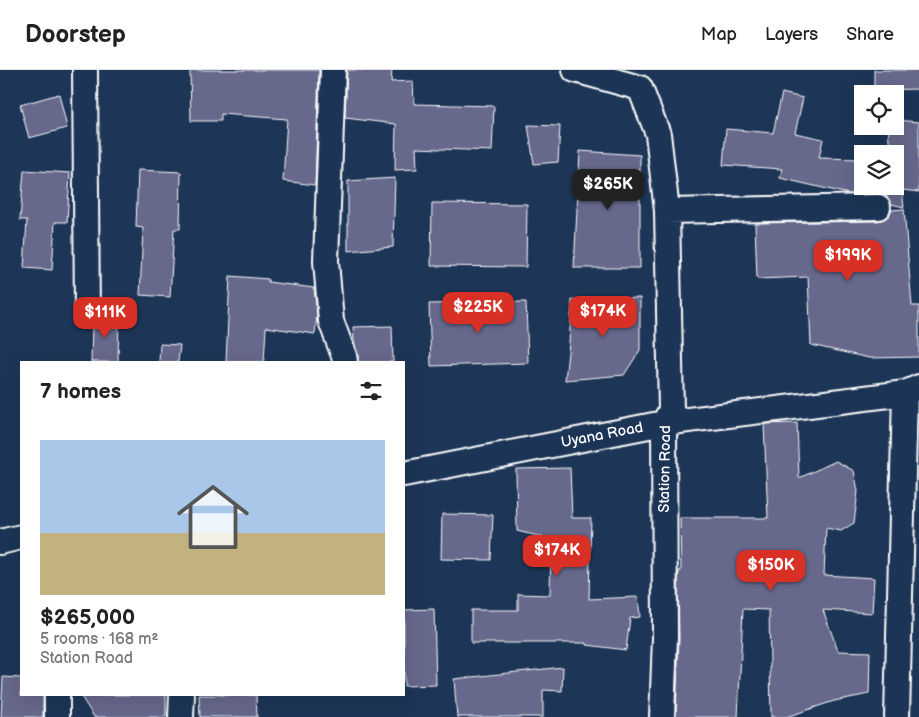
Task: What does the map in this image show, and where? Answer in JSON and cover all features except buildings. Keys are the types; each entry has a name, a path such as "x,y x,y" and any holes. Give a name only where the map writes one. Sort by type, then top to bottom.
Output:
{"street":[{"path":"85,70 87,312"},
{"path":"333,70 326,261 331,321 344,356 344,361"},
{"name":"Station Road","path":"575,70 640,88 658,134 668,211 671,410 664,423 665,637 662,717"},
{"path":"668,211 878,207"},
{"path":"897,717 912,390"},
{"name":"Uyana Road","path":"405,474 664,423 912,390"},
{"path":"0,542 20,537"},
{"path":"57,717 58,696"},
{"path":"181,717 182,696"}]}
